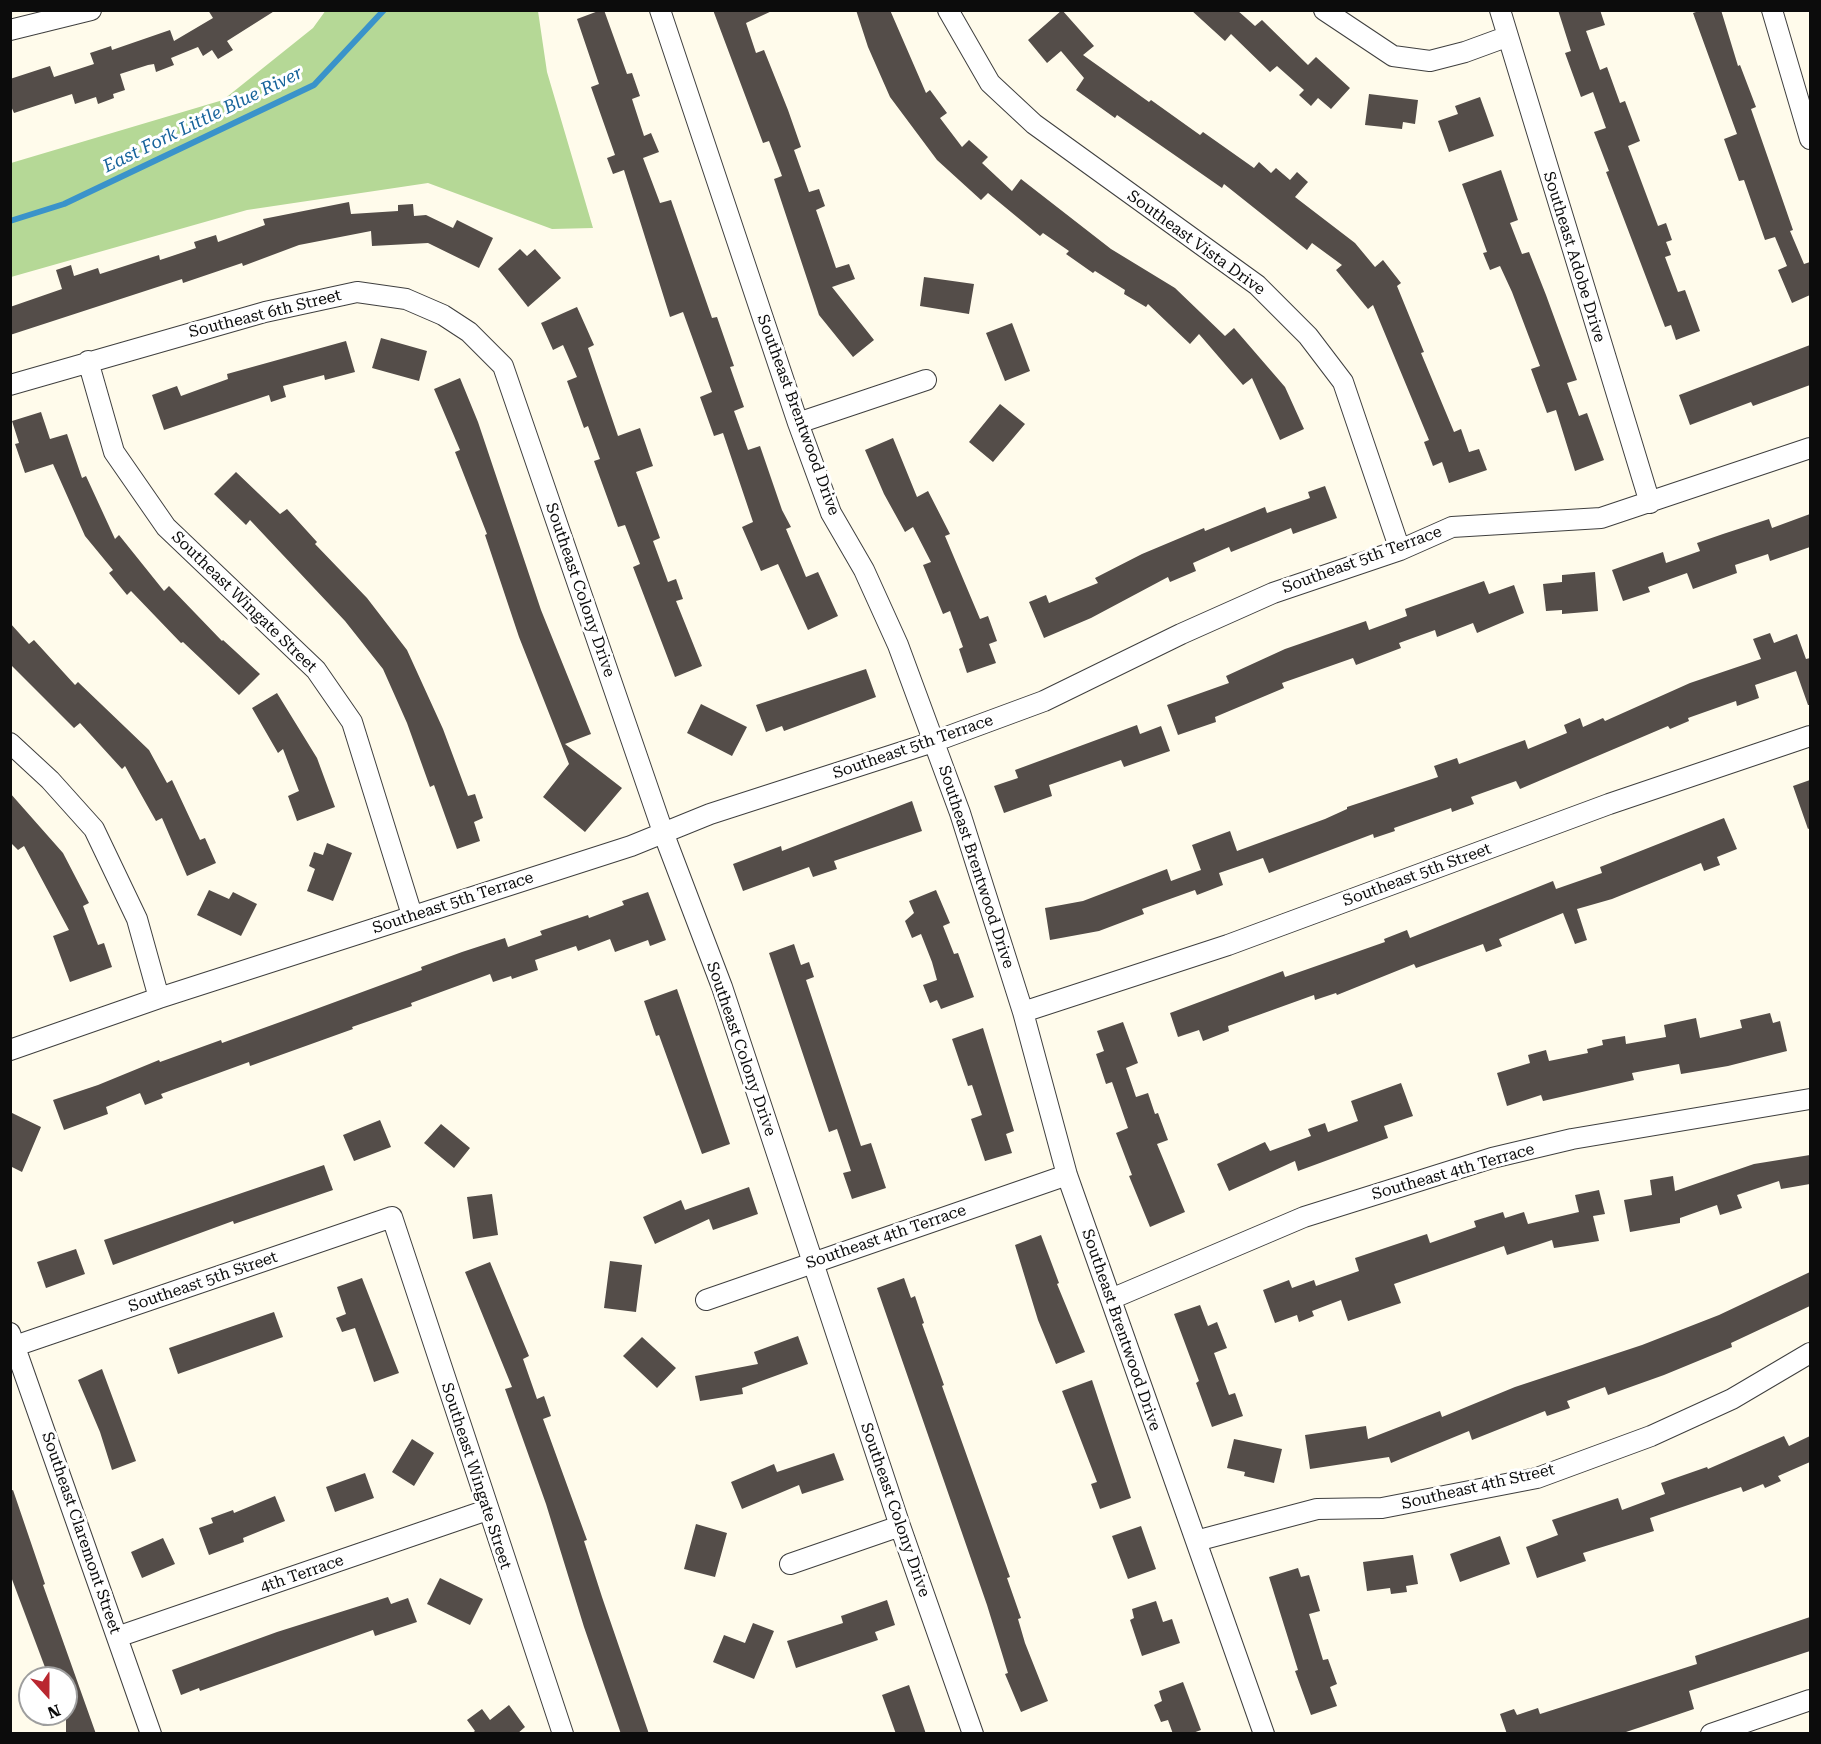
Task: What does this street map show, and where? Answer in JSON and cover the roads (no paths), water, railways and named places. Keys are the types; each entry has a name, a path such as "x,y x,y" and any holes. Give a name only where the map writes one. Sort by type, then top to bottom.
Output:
{"street":[{"path":"10,30 91,10"},
{"name":"Southeast Brentwood Drive","path":"660,10 798,423 831,513 864,570 898,645 960,813 1023,1012 1067,1175 1264,1734"},
{"name":"Southeast Vista Drive","path":"948,10 990,83 1034,124 1257,285 1308,336 1343,382 1400,550"},
{"path":"1324,10 1393,56 1430,61 1465,52 1506,37"},
{"name":"Southeast Adobe Drive","path":"1500,10 1506,37 1650,503"},
{"path":"1772,10 1810,139"},
{"name":"Southeast 6th Street","path":"10,385 265,312 357,292 406,299 443,315 469,332 503,366"},
{"name":"Southeast Wingate Street","path":"88,362 114,452 166,527 316,670 352,722 412,915"},
{"name":"Southeast Colony Drive","path":"503,366 663,832 722,987 900,1526 973,1734"},
{"path":"798,423 926,380"},
{"name":"Southeast 5th Terrace","path":"10,1050 159,998 631,846 710,814 933,742 1044,701 1273,593 1400,550 1452,527 1601,518 1810,448"},
{"name":"Southeast 5th Street","path":"1023,1012 1228,945 1609,804 1810,736"},
{"path":"10,743 50,780 94,829 137,919 159,998"},
{"name":"Southeast 4th Terrace","path":"1111,1299 1304,1216 1492,1158 1572,1139 1810,1099"},
{"name":"Southeast 4th Terrace","path":"706,1300 1067,1175"},
{"name":"Southeast Wingate Street","path":"392,1217 487,1510 563,1734"},
{"name":"Southeast 5th Street","path":"13,1339 392,1217"},
{"name":"Southeast Claremont Street","path":"13,1339 151,1734"},
{"name":"Southeast 4th Street","path":"1196,1541 1317,1509 1382,1508 1537,1478 1651,1436 1732,1399 1810,1353"},
{"name":"4th Terrace","path":"117,1637 487,1510"},
{"path":"790,1564 900,1526"},
{"path":"1711,1734 1810,1700"}],"waterway":[{"name":"East Fork Little Blue River","path":"10,221 64,204 314,85 384,10"}]}
